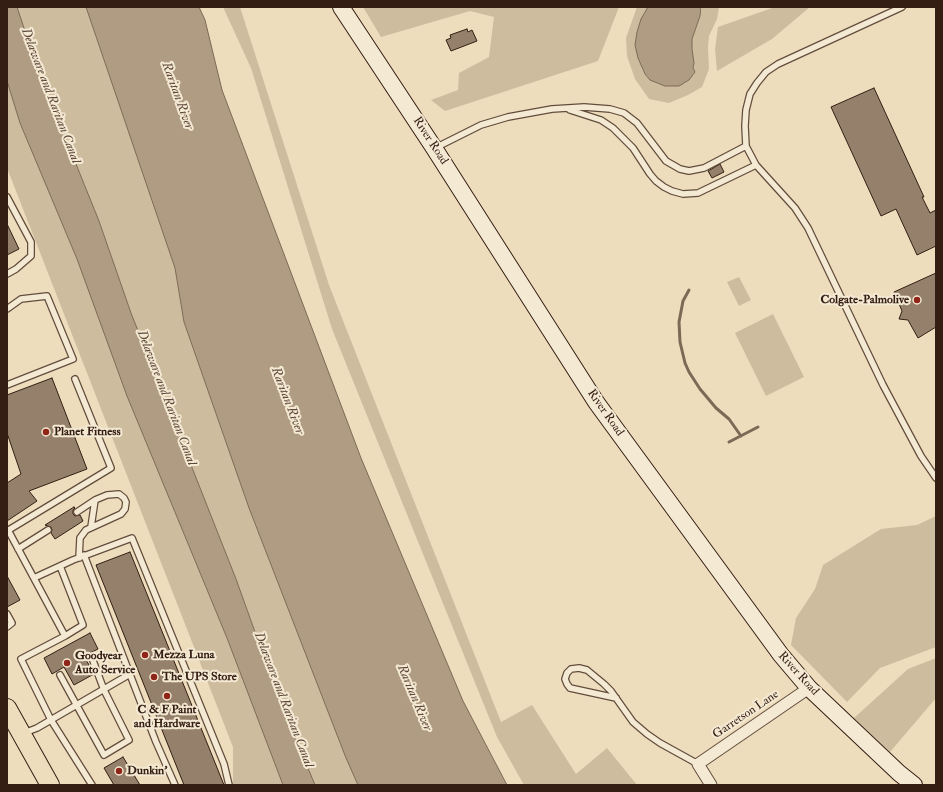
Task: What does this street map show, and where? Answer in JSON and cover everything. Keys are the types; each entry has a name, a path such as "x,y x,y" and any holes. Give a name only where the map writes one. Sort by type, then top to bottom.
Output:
{"main road":[{"name":"River Road","path":"341,7 434,148 596,402 780,655 809,688 898,773 914,785"},
{"path":"7,708 14,733 36,785"},
{"path":"14,733 50,785"}],"street":[{"name":"Garretson Lane","path":"698,764 809,688"},
{"path":"698,764 711,785"}],"lane":[{"path":"902,7 778,64 766,72 750,94 746,110 746,146 756,165 795,208 808,228 883,386 921,456 936,478"},
{"path":"434,148 481,125 524,113 584,107 618,110 624,113 637,123 666,161 680,169 689,170 704,168 746,146"},
{"path":"566,109 602,120 613,128 633,148 656,181 672,191 683,194 698,193 756,165"},
{"path":"7,197 30,242 31,249 31,256 16,269 7,274"},
{"path":"7,309 21,299 47,296 73,359 7,385"},
{"path":"65,636 8,531 111,468 75,379"},
{"path":"77,512 95,500 107,495 119,494 126,502 125,509 121,514 86,530 80,538 82,556 156,742 175,785"},
{"path":"91,528 95,500"},
{"path":"18,549 48,530"},
{"path":"34,578 82,556 132,538 224,764 229,785"},
{"path":"60,566 83,624 65,636 21,659 51,720 92,785"},
{"path":"7,614 12,623 7,626"},
{"path":"60,675 104,755 129,740 104,690 92,658"},
{"path":"616,698 570,688 565,679 567,673 571,669 579,668 586,670 604,684 616,698 633,722 647,734 698,764"},
{"path":"14,733 37,728 130,674"}],"shaded area":[{"path":"17,7 86,7 175,268 184,322 249,508 346,758 358,785 315,785 278,696 236,579 131,313 99,221 38,70"},
{"path":"223,7 240,7 329,285 501,722 532,705 576,774 607,748 637,785 524,785 497,737 332,329 251,68"},
{"path":"363,7 619,7 598,61 445,111 431,100 458,90 459,73 489,57 494,17 470,11 381,37"},
{"path":"637,7 648,7 641,19 642,69 645,74 650,80 685,83 694,74 692,39 702,9 701,7 719,7 717,19 709,36 709,69 702,87 669,103 649,99 635,79 627,56 626,38"},
{"path":"775,7 810,7 772,39 717,71 715,49 718,27"},
{"path":"7,81 20,123 77,259 127,396 227,638 283,785 233,785 233,747 7,168"},
{"path":"739,277 751,300 739,306 727,282"},
{"path":"773,314 804,377 766,396 735,333"},
{"path":"936,516 936,647 880,668 847,702 791,645 796,618 815,589 823,565 881,529 917,525"},
{"path":"936,658 936,698 890,752 854,718 908,669"}],"water":[{"path":"7,7 17,7 38,70 99,221 131,313 236,579 278,696 315,785 283,785 227,638 127,396 77,259 20,123 7,81"},
{"name":"Raritan River","path":"86,7 199,7 205,20 222,90 361,458 463,701 507,785 358,785 346,758 249,508 184,322 175,268"},
{"path":"648,7 701,7 700,16 692,39 693,68 695,72 689,80 679,86 665,86 650,80 645,74 638,58 635,45 637,32 641,19"}],"building":[{"path":"467,29 468,32 472,30 477,41 451,51 446,40 451,38 450,35"},
{"path":"874,88 930,213 936,210 936,246 917,255 896,209 881,216 831,107"},
{"path":"720,164 724,172 712,178 708,171"},
{"path":"7,224 19,249 7,255"},
{"name":"Colgate-Palmolive","path":"936,273 936,327 918,338 908,320 899,319 902,311 894,292"},
{"path":"52,378 87,469 29,491 37,501 7,521 7,483 21,474 7,433 7,395"},
{"path":"74,507 73,514 75,516 80,515 83,521 55,539 51,533 51,527 45,525"},
{"path":"130,552 224,785 184,785 96,565"},
{"path":"7,576 20,600 7,607"},
{"name":"Goodyear Auto Service","path":"90,633 98,649 84,656 94,674 74,685 64,667 52,674 44,658"},
{"name":"Dunkin'","path":"123,757 140,785 114,785 104,768"}],"waterway":[{"path":"689,290 683,301 679,322 680,342 685,363 700,389 716,408 729,419 741,436"},
{"path":"729,442 758,427"}],"place":[{"name":"Colgate-Palmolive","path":"917,300"},
{"name":"Planet Fitness","path":"46,432"},
{"name":"Mezza Luna","path":"145,655"},
{"name":"Goodyear Auto Service","path":"67,663"},
{"name":"The UPS Store","path":"154,677"},
{"name":"C & F Paint and Hardware","path":"167,696"},
{"name":"Dunkin'","path":"119,771"}],"water label":[{"name":"Delaware and Raritan Canal","path":"50,96"},
{"name":"Delaware and Raritan Canal","path":"166,398"},
{"name":"Delaware and Raritan Canal","path":"283,700"}]}
